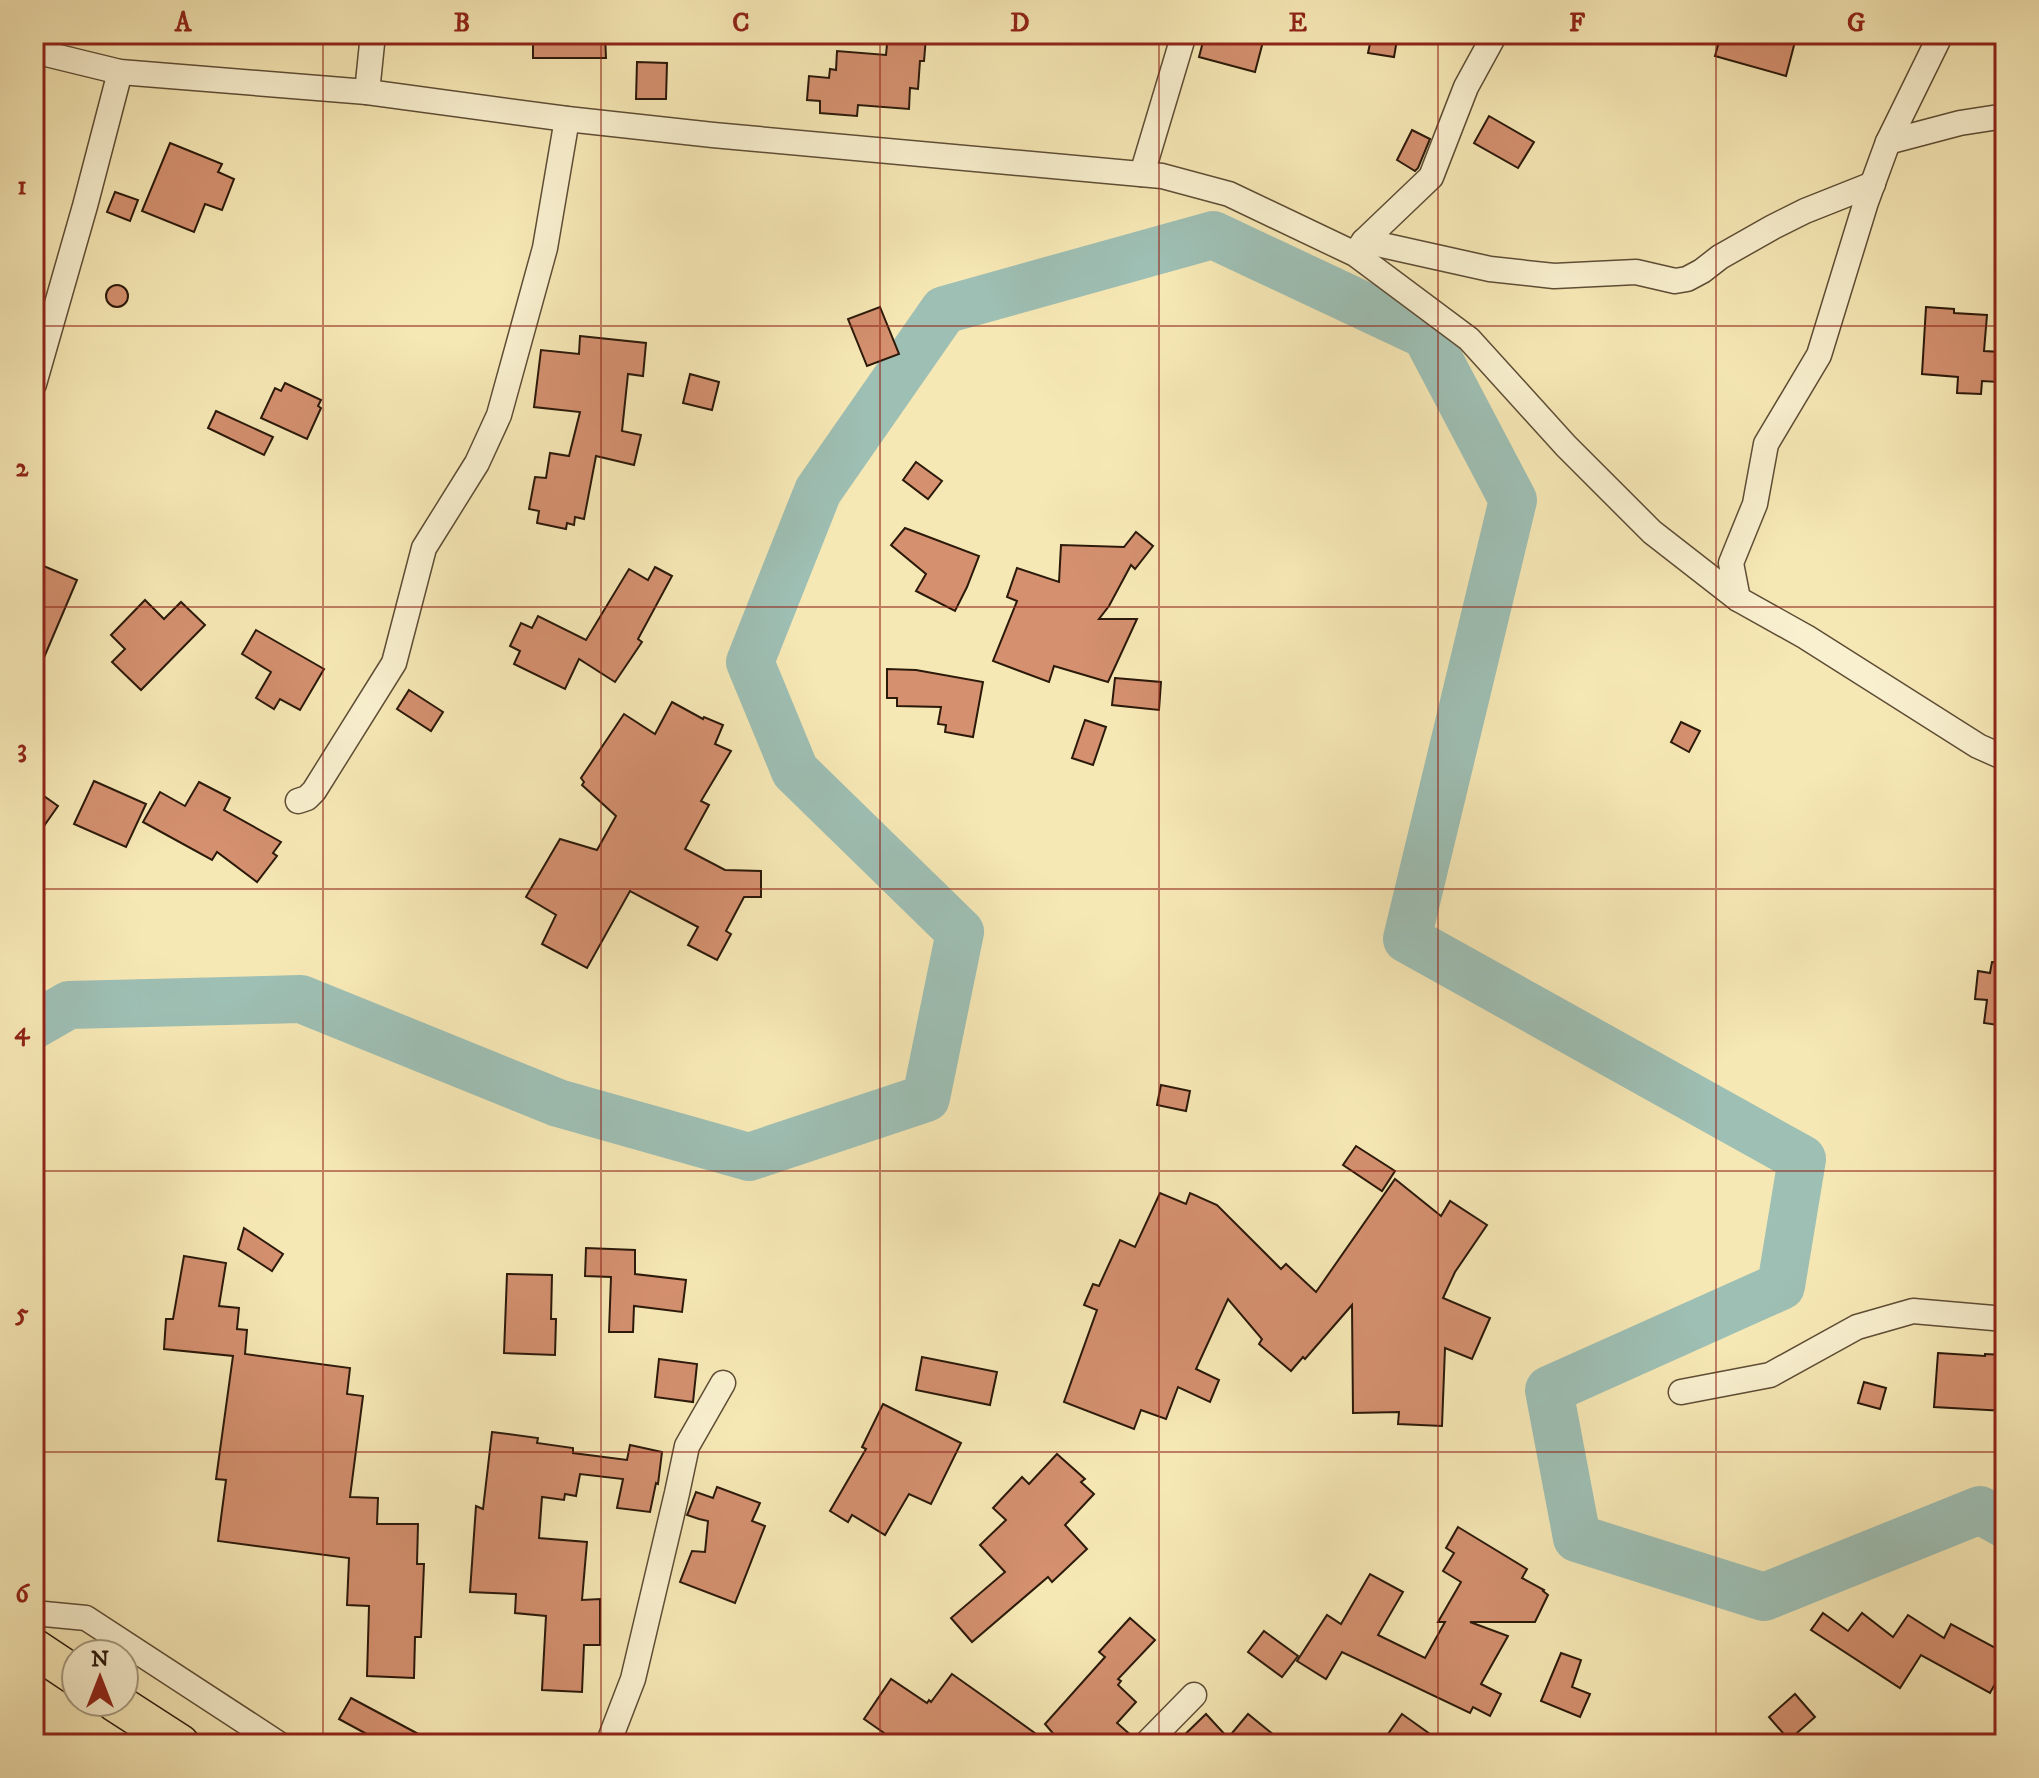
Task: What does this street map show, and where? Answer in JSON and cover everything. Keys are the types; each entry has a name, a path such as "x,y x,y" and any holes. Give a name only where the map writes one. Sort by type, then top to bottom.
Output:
{"highway":[{"path":"34,1648 60,1665"},
{"path":"140,1718 180,1744"}],"street":[{"path":"367,92 373,34"},
{"path":"1142,174 1184,34"},
{"path":"1359,247 1431,177 1466,87 1495,34"},
{"path":"1738,599 1731,563 1755,504 1766,444 1819,355 1888,142 1941,34"},
{"path":"34,51 120,72 367,92 713,135 1162,176 1229,194 1359,247 1490,269 1554,276 1636,272 1675,281 1687,279 1720,257 1805,211 1873,184"},
{"path":"34,384 120,72"},
{"path":"1888,142 1960,123 2005,116"},
{"path":"298,801 314,791 394,663 424,548 477,463 499,415 545,248 567,119"},
{"path":"1359,247 1469,339 1566,446 1652,532 1738,599 1806,637 1978,746 2005,758"},
{"path":"1681,1392 1770,1375 1857,1327 1913,1311 2005,1319"},
{"path":"608,1744 633,1679 687,1446 723,1383"},
{"path":"34,1613 86,1618 279,1744"},
{"path":"1146,1744 1194,1695"}],"building":[{"path":"533,34 605,34 606,58 533,58"},
{"path":"888,34 926,37 918,89 910,88 909,109 858,105 857,116 820,113 820,101 807,100 809,76 829,78 830,69 836,70 837,51 886,55"},
{"path":"1205,34 1265,34 1255,72 1199,57"},
{"path":"1372,34 1398,34 1394,57 1368,53"},
{"path":"1721,34 1797,34 1786,76 1715,56"},
{"path":"637,62 667,63 666,99 636,99"},
{"path":"1489,116 1534,142 1518,168 1474,143"},
{"path":"1412,130 1430,139 1415,171 1397,160"},
{"path":"170,143 222,164 218,172 234,179 222,210 205,204 194,232 142,211"},
{"path":"115,192 138,200 130,221 107,212"},
{"path":"117,285 125,288 128,296 125,304 117,307 109,304 106,296 109,288"},
{"path":"880,307 899,354 867,366 848,319"},
{"path":"1926,307 1987,315 1984,351 2001,352 1999,382 1982,381 1981,394 1957,393 1958,377 1922,374"},
{"path":"580,336 646,343 643,376 628,374 622,431 641,435 634,465 596,456 584,519 575,517 574,525 567,523 566,529 537,523 539,511 529,509 535,477 546,478 550,453 569,456 580,412 534,407 541,350 579,354"},
{"path":"690,374 719,382 712,410 683,403"},
{"path":"285,383 321,400 318,406 321,408 307,439 261,418 275,388 281,391"},
{"path":"216,411 273,437 264,455 208,428"},
{"path":"916,462 942,481 928,499 903,480"},
{"path":"905,528 979,556 955,611 916,591 926,574 891,545"},
{"path":"1136,532 1153,546 1135,569 1131,565 1099,619 1137,619 1108,682 1054,666 1049,682 993,661 1017,601 1007,597 1017,568 1059,582 1061,545 1124,547"},
{"path":"34,562 77,580 34,681"},
{"path":"655,567 672,576 638,639 642,642 615,682 579,659 565,689 514,664 520,651 510,646 521,623 532,628 538,616 586,640 629,569 648,580"},
{"path":"145,600 164,619 181,602 205,625 141,690 112,662 125,649 111,635"},
{"path":"256,630 324,669 300,710 280,699 274,709 256,698 271,672 242,654"},
{"path":"887,669 916,670 983,682 973,737 945,732 946,725 938,724 941,707 897,706 897,698 887,698"},
{"path":"1115,678 1161,682 1159,710 1112,705"},
{"path":"409,690 443,712 431,731 397,709"},
{"path":"672,702 703,719 723,725 715,744 731,751 701,801 709,805 685,849 725,870 761,871 761,897 744,897 726,931 731,934 717,960 688,945 698,927 630,891 587,968 542,944 556,915 526,897 560,839 597,850 616,816 582,785 584,782 581,778 624,714 655,734"},
{"path":"1085,720 1106,727 1093,765 1072,758"},
{"path":"1681,722 1700,731 1689,752 1671,742"},
{"path":"94,781 146,804 126,847 74,824"},
{"path":"199,782 230,798 224,810 281,842 273,853 277,856 257,882 217,852 212,860 143,822 160,792 185,806"},
{"path":"34,789 58,806 34,840"},
{"path":"1992,962 2005,963 2005,1026 1984,1023 1987,1000 1975,999 1978,971 1990,973"},
{"path":"1161,1085 1190,1091 1186,1111 1157,1105"},
{"path":"1356,1146 1395,1171 1382,1191 1343,1165"},
{"path":"1395,1179 1441,1216 1450,1201 1487,1225 1455,1272 1443,1298 1490,1318 1472,1359 1445,1348 1442,1426 1398,1424 1399,1412 1353,1413 1352,1305 1291,1371 1259,1344 1262,1339 1228,1299 1196,1369 1219,1380 1210,1402 1178,1387 1166,1419 1141,1410 1134,1429 1064,1402 1097,1310 1084,1305 1093,1284 1099,1286 1120,1240 1135,1247 1160,1193 1186,1204 1190,1193 1217,1205 1281,1269 1286,1264 1316,1292"},
{"path":"244,1228 283,1254 272,1271 238,1249"},
{"path":"586,1248 635,1250 635,1274 686,1280 682,1312 634,1306 633,1332 609,1332 611,1277 585,1276"},
{"path":"184,1256 226,1263 219,1306 239,1308 237,1329 247,1330 245,1354 350,1368 347,1394 363,1396 350,1497 378,1498 377,1524 418,1524 417,1564 424,1564 421,1637 415,1637 414,1678 367,1676 369,1606 347,1605 349,1558 218,1541 226,1480 216,1479 233,1356 164,1349 166,1319 173,1319"},
{"path":"507,1274 552,1275 551,1319 556,1319 555,1355 504,1353"},
{"path":"1938,1353 2005,1355 2005,1411 1934,1407"},
{"path":"922,1357 997,1372 990,1405 916,1390"},
{"path":"659,1359 697,1364 693,1402 655,1397"},
{"path":"1864,1382 1886,1388 1880,1409 1858,1403"},
{"path":"883,1404 961,1443 931,1504 909,1494 885,1535 852,1515 848,1522 830,1511 866,1449 862,1447"},
{"path":"492,1432 538,1438 537,1443 573,1448 573,1453 627,1460 630,1445 662,1452 650,1512 617,1508 623,1479 580,1474 576,1496 565,1494 564,1500 542,1497 539,1538 587,1542 582,1600 600,1599 600,1645 584,1645 582,1692 542,1690 546,1616 515,1613 516,1594 470,1592 476,1506 483,1509"},
{"path":"1057,1454 1085,1479 1081,1482 1094,1494 1065,1525 1087,1549 1052,1582 1048,1577 972,1642 951,1618 1005,1572 980,1545 1006,1520 993,1508 1022,1477 1029,1484"},
{"path":"717,1487 760,1503 752,1521 765,1526 735,1603 680,1582 692,1551 705,1552 708,1521 687,1515 696,1492 713,1498"},
{"path":"1458,1527 1527,1569 1522,1578 1548,1595 1535,1622 1470,1622 1508,1636 1481,1684 1501,1694 1490,1716 1473,1707 1470,1713 1342,1652 1326,1679 1297,1661 1327,1615 1341,1624 1370,1574 1403,1592 1378,1635 1425,1658 1445,1622 1438,1622 1461,1582 1443,1571 1454,1553 1446,1548"},
{"path":"1823,1613 1848,1631 1862,1613 1893,1637 1908,1615 1944,1638 1951,1624 2005,1653 2005,1666 1990,1693 1921,1655 1900,1688 1811,1630"},
{"path":"1130,1618 1155,1640 1118,1679 1121,1681 1118,1685 1136,1702 1117,1723 1133,1737 1131,1744 1062,1744 1045,1724 1105,1657 1099,1652"},
{"path":"1264,1631 1298,1656 1282,1677 1248,1652"},
{"path":"1561,1653 1581,1660 1572,1687 1590,1694 1580,1717 1541,1701"},
{"path":"952,1674 1050,1744 877,1744 884,1733 864,1719 891,1679 927,1703"},
{"path":"1795,1694 1815,1717 1789,1740 1769,1717"},
{"path":"351,1698 437,1744 385,1744 339,1719"},
{"path":"1206,1714 1228,1738 1248,1714 1285,1744 1175,1744"},
{"path":"1402,1714 1444,1744 1381,1744"}],"waterway":[{"path":"34,1025 69,1005 301,999 558,1103 749,1157 926,1098 960,932 795,771 750,662 818,491 944,310 1213,235 1426,335 1513,500 1407,939 1802,1159 1781,1286 1549,1390 1577,1538 1764,1597 1980,1510 2005,1524"}]}
